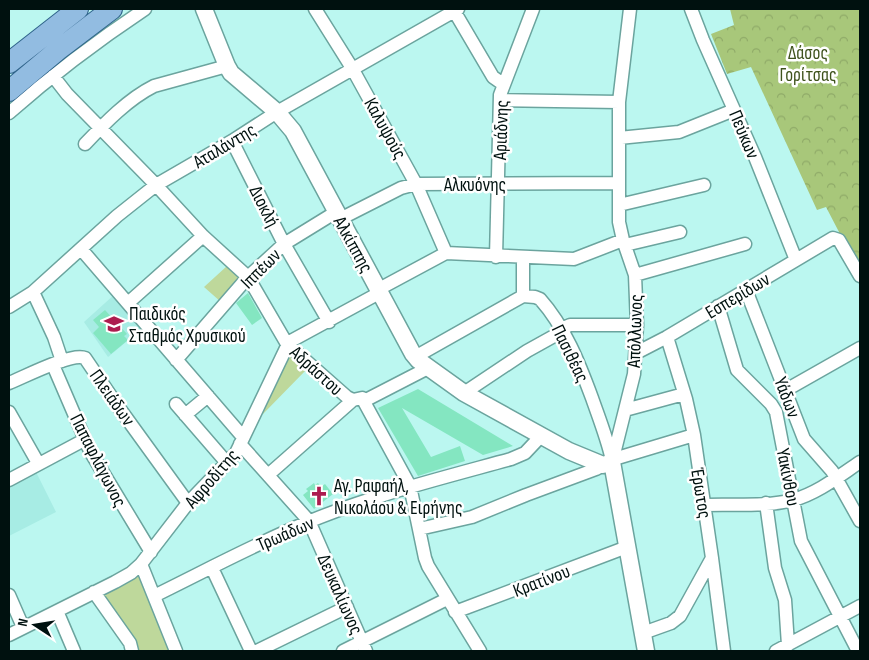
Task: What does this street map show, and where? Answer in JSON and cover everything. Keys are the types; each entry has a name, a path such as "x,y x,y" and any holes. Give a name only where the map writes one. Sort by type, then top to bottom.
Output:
{"main road":[{"path":"9,64 78,9"},
{"path":"9,91 58,50 112,9"}],"street":[{"path":"9,113 101,38 145,9"},
{"name":"Καλυψούς","path":"315,9 352,68 416,184 446,253"},
{"path":"455,9 493,77 503,84"},
{"name":"Αταλάντης","path":"9,307 33,292 117,216 156,185 232,141 277,112 455,9"},
{"name":"Αριάδνης","path":"496,257 500,100 503,84 533,9"},
{"name":"Απόλλωνος","path":"630,9 619,102 619,205 620,229 635,275 636,353 634,374 610,462 646,651"},
{"name":"Πεύκων","path":"692,9 796,260"},
{"name":"Αλκίππης","path":"204,10 227,66 277,112 293,131 415,357 464,393 542,436"},
{"path":"86,144 100,128 144,91 154,86 227,66"},
{"name":"Αδράστου","path":"53,76 67,94 203,236 248,277 287,344 347,397 359,400 410,486 428,566 477,650"},
{"path":"500,100 619,102"},
{"path":"619,138 679,132 734,110"},
{"name":"Διοκλή","path":"232,141 284,244 329,322"},
{"name":"Αλκυόνης","path":"338,216 401,188 416,184 619,183"},
{"path":"619,205 704,185"},
{"name":"Ιππέων","path":"176,360 248,277 284,244 338,216"},
{"path":"287,344 329,322 380,290 446,253 496,257 574,259 624,243 680,232"},
{"path":"128,303 203,236"},
{"name":"Εσπερίδων","path":"636,353 667,337 830,239 837,238 860,276"},
{"path":"635,275 745,244"},
{"name":"Δευκαλίωνος","path":"81,249 208,396 268,475 309,522 364,647"},
{"path":"415,357 523,296 523,258"},
{"name":"Υάδων","path":"746,290 804,439 832,470 860,519"},
{"name":"Παπαφλάγωνος","path":"33,292 54,338 57,363 84,440 150,552"},
{"name":"Πασιθέας","path":"523,296 540,299 562,330 579,363 607,437 610,462"},
{"name":"Υακίνθου","path":"718,306 737,370 772,404 776,412 801,541 858,651"},
{"path":"464,393 570,325 637,325"},
{"name":"Έρωτος","path":"667,337 694,435 724,651"},
{"name":"Αφροδίτης","path":"9,635 123,578 141,564 188,503 227,463 242,441 287,344"},
{"path":"786,390 860,348"},
{"name":"Πλειάδων","path":"9,383 57,363 79,356 85,358 116,405 188,503"},
{"path":"268,475 359,400 428,368"},
{"path":"625,410 684,394"},
{"path":"186,415 208,396"},
{"path":"176,404 227,463"},
{"path":"9,412 38,463"},
{"path":"420,529 477,515 610,462 694,435"},
{"path":"542,436 569,451 610,462"},
{"name":"Τρωάδων","path":"154,596 249,548 309,522 410,486 511,459 525,452 542,436"},
{"path":"9,480 84,440"},
{"path":"704,505 793,500 815,491 860,462"},
{"path":"766,503 775,568 785,600 782,648"},
{"name":"Κρατίνου","path":"455,612 626,547"},
{"path":"643,633 671,623 680,616 712,558"},
{"path":"141,564 176,651"},
{"path":"212,568 251,651"},
{"path":"94,592 130,643 132,651"},
{"path":"9,595 23,627"},
{"path":"343,651 364,647 447,599"},
{"path":"782,648 860,606"},
{"path":"257,651 347,607"},
{"path":"57,611 74,651"}],"shaded area":[{"name":"Παιδικός Σταθμός Χρυσικού","path":"115,294 144,327 108,357 84,322"},
{"path":"36,472 56,512 9,536 9,488"}],"green space":[{"name":"Δάσος Γορίτσας","path":"730,9 860,9 860,271 838,236 839,232 826,207 817,210 751,67 727,74 711,34 734,25"},
{"path":"227,266 243,279 221,302 204,287"},
{"path":"291,352 307,369 263,414 261,411"},
{"path":"141,575 172,651 137,651 131,637 104,595"}],"building":[{"path":"248,293 262,318 252,325 236,303"},
{"path":"105,310 127,334 124,336 128,340 111,354 93,333 99,327 93,320"},
{"path":"418,389 513,446 483,455 402,408 431,457 460,446 465,461 418,476 378,408"},
{"name":"Αγ. Ραφαήλ, Νικολάου & Ειρήνης","path":"314,483 315,485 318,483 321,487 325,484 333,494 314,509 303,495 308,491 306,489"}],"place":[{"name":"Παιδικός Σταθμός Χρυσικού","path":"114,324"},
{"name":"Αγ. Ραφαήλ, Νικολάου & Ειρήνης","path":"319,496"}]}
